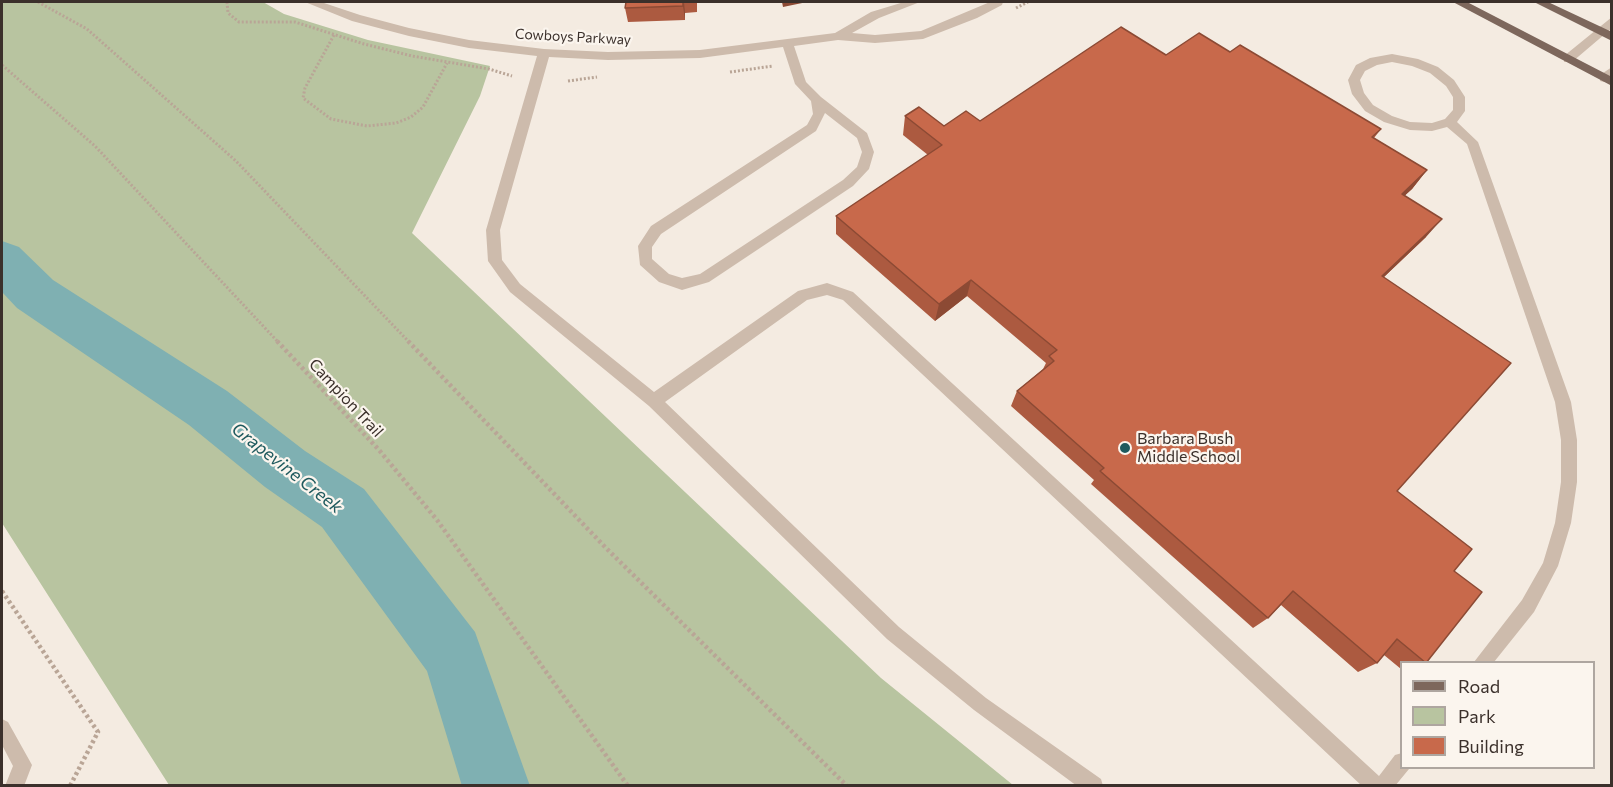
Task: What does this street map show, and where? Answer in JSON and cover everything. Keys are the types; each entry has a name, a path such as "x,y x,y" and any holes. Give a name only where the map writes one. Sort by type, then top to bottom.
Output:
{"main road":[{"path":"1459,2 1568,59 1609,77"},
{"path":"1540,2 1611,37"}],"street":[{"name":"Cowboys Parkway","path":"311,2 356,18 469,44 544,53 608,56 700,54 838,36 876,39 923,35 973,15 998,2"},
{"name":"Cowboys Parkway","path":"838,36 875,15 914,2"},
{"path":"1568,59 1611,21"},
{"path":"788,44 801,84 817,100 863,136 868,152 863,169 848,183 704,278 682,284 664,278 645,261 645,246 656,230 812,128 819,114 817,100"},
{"path":"544,53 493,230 495,261 515,288 654,401 893,633 980,704 1094,786"},
{"path":"1392,58 1414,62 1434,70 1450,83 1459,97 1459,111 1449,122 1432,127 1410,126 1388,119 1369,108 1358,94 1354,80 1360,68 1374,61 1392,58"},
{"path":"1449,122 1472,142 1563,402 1569,440 1568,492 1563,523 1550,566 1528,606 1485,661"},
{"path":"654,401 803,295 827,289 848,296 1376,786"},
{"path":"2,728 23,765 14,786"},
{"path":"1383,786 1400,763"}],"path":[{"path":"38,2 87,29 236,161 606,548 847,786"},
{"path":"227,2 228,13 239,22 295,22 383,49 447,63 489,69 512,76"},
{"path":"334,35 305,88 303,98 331,119 367,126 396,123 411,117 423,107 447,63"},
{"name":"Campion Trail","path":"2,65 95,146 379,450 437,520 628,786"},
{"path":"2,591 98,732 70,786"}],"green space":[{"path":"2,2 263,2 284,14 368,40 490,66 480,96 412,233 881,678 1013,785 169,785 2,523"}],"building":[{"path":"626,2 683,2 683,6 625,8"},
{"path":"1121,27 1166,55 1199,33 1230,52 1240,45 1381,129 1372,137 1427,170 1402,194 1442,219 1382,276 1511,363 1397,491 1472,549 1454,571 1482,592 1428,661 1424,661 1397,639 1377,663 1293,591 1268,618 1100,471 1104,468 1017,391 1054,361 1049,356 1057,350 971,280 939,304 836,216 942,145 905,116 919,107 944,126 966,111 980,121"}],"waterway":[{"name":"Grapevine Creek","path":"2,261 35,294 208,408 285,469 343,508 453,654 496,786"}],"place":[{"name":"Barbara Bush Middle School","path":"1125,448"}]}
